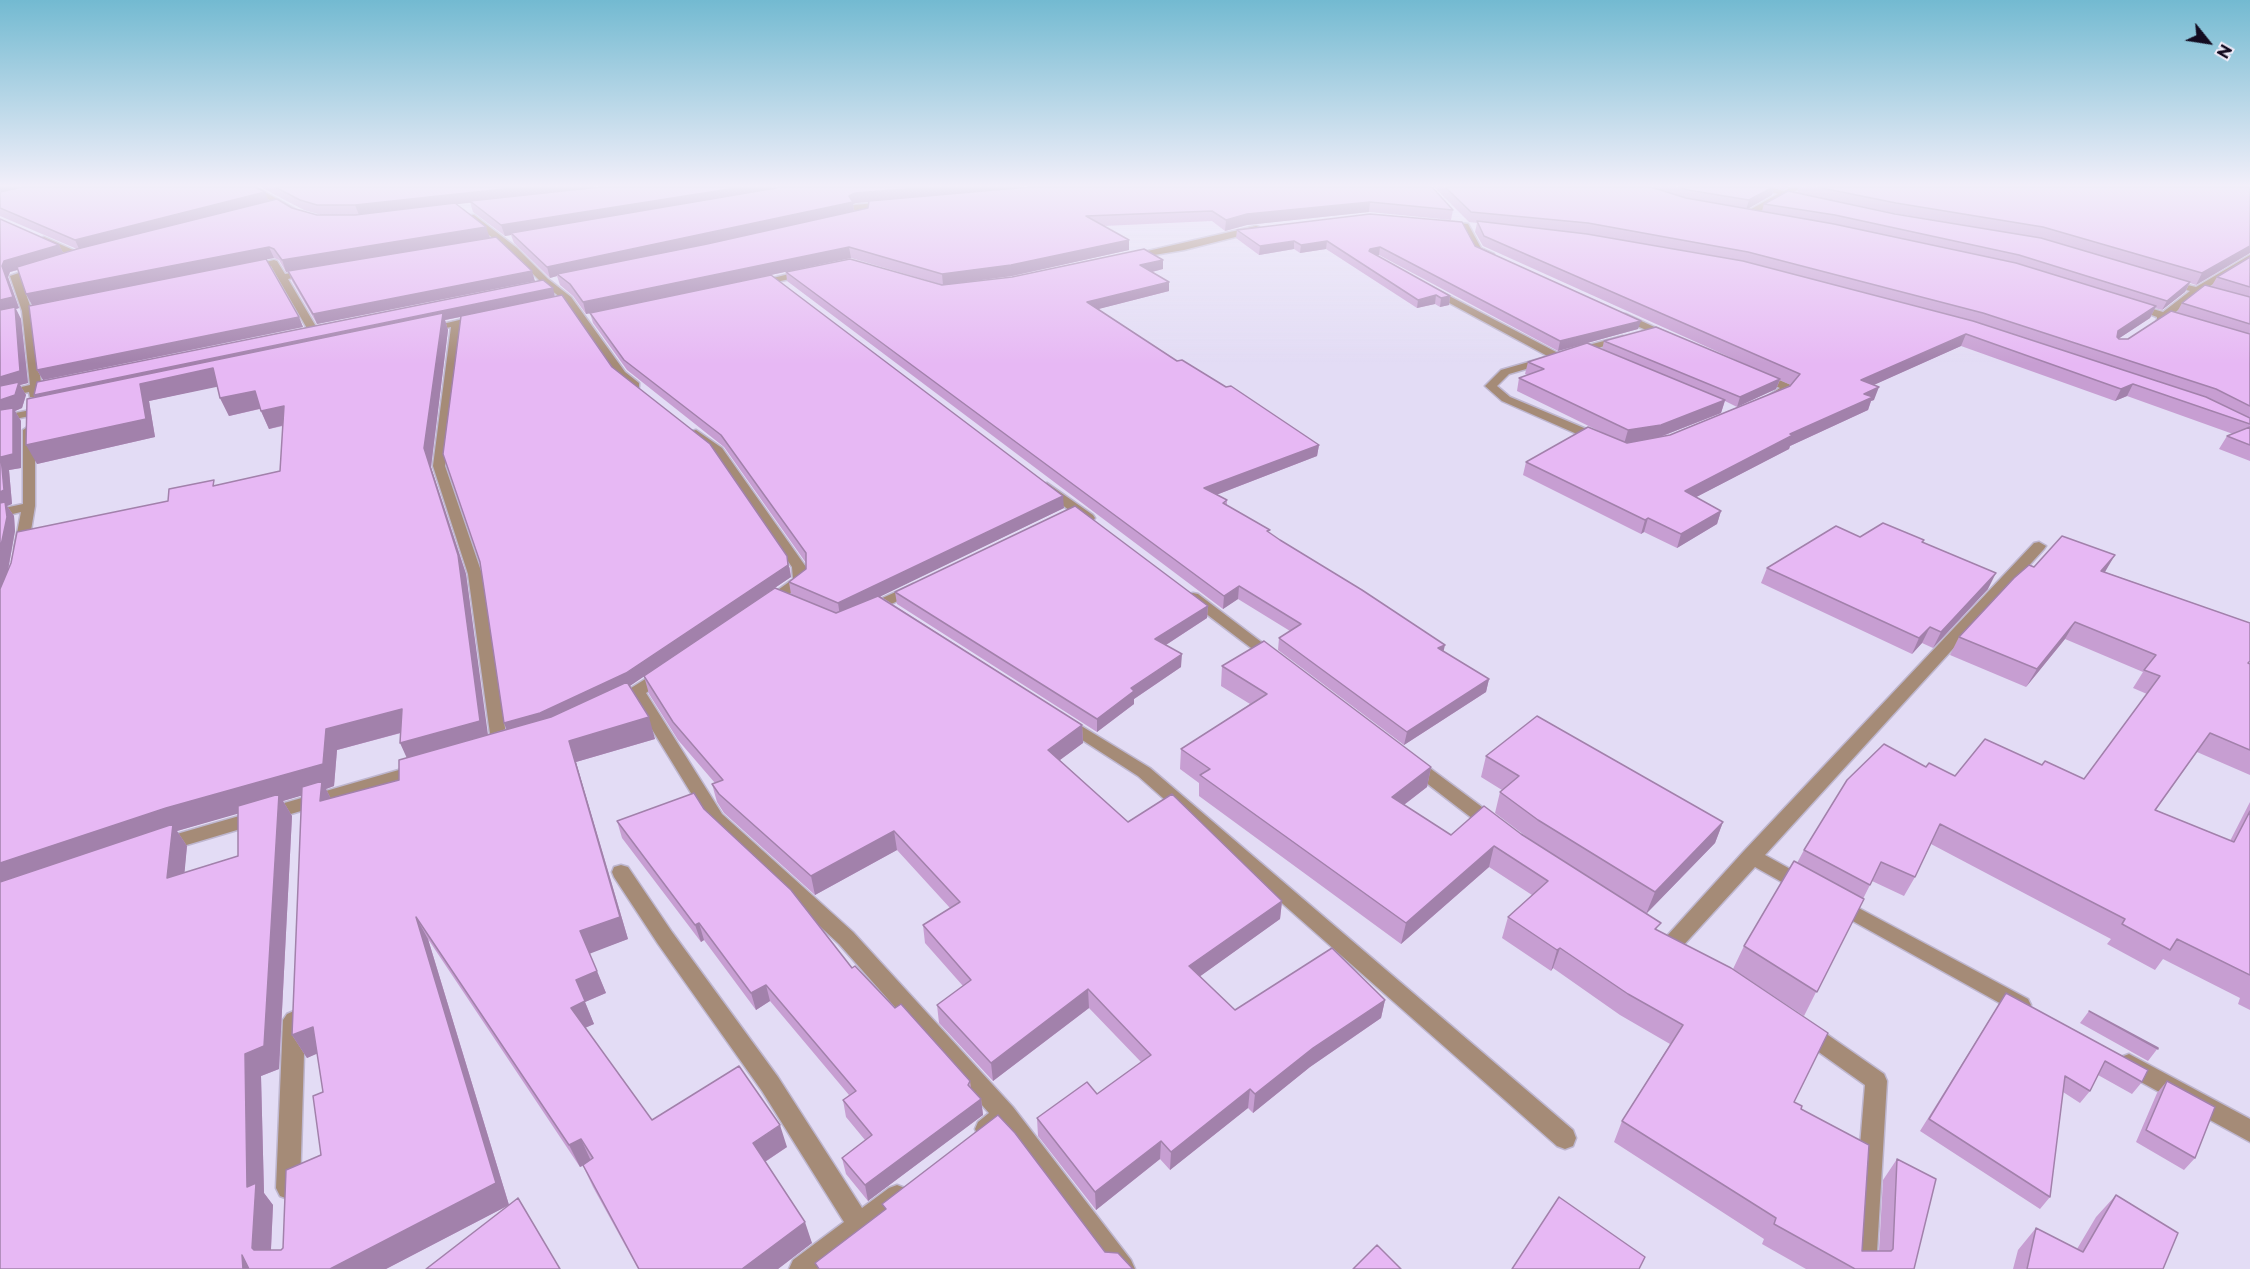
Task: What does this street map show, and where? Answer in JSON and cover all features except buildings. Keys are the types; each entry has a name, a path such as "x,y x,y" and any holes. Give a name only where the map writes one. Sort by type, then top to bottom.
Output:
{"street":[{"path":"19,560 29,506 29,413 36,387 28,311 15,276 85,254 63,246"},
{"path":"507,246 563,301 587,319 621,374 647,395"},
{"path":"1115,258 1187,246"},
{"path":"1476,246 1478,250 1498,259"},
{"path":"2156,322 2198,290 2250,258"},
{"path":"240,269 274,263 313,330"},
{"path":"751,284 818,270"},
{"path":"283,277 318,271"},
{"path":"774,279 792,294"},
{"path":"2163,280 2250,306"},
{"path":"1425,286 1557,357"},
{"path":"2122,303 2197,326"},
{"path":"1613,312 1677,340"},
{"path":"411,333 490,316"},
{"path":"457,323 439,466 475,574 500,747"},
{"path":"301,332 324,327"},
{"path":"1613,445 1506,399 1491,386 1505,372 1655,331"},
{"path":"1584,349 1606,358"},
{"path":"1754,373 1787,387 1781,394 1763,402"},
{"path":"0,394 71,380"},
{"path":"0,419 52,408"},
{"path":"682,423 718,451 799,567 800,580 782,598 750,614"},
{"path":"1029,473 1072,512 1106,531"},
{"path":"0,513 29,506"},
{"path":"1673,943 2038,546"},
{"path":"860,613 922,583"},
{"path":"1182,588 1286,668"},
{"path":"880,603 900,615"},
{"path":"605,707 637,692 675,665"},
{"path":"637,692 716,819 846,938 1005,1114 1122,1269"},
{"path":"1047,709 1144,772 1564,1138"},
{"path":"478,754 521,741"},
{"path":"1400,754 1505,833"},
{"path":"143,852 434,766"},
{"path":"302,828 303,804"},
{"path":"1751,856 2042,1017"},
{"path":"621,872 665,938 770,1084 859,1224"},
{"path":"287,1209 295,995"},
{"path":"1789,1020 1876,1081 1863,1269"},
{"path":"2115,1057 2250,1131"},
{"path":"969,1142 1005,1114"},
{"path":"802,1269 914,1183"}]}
